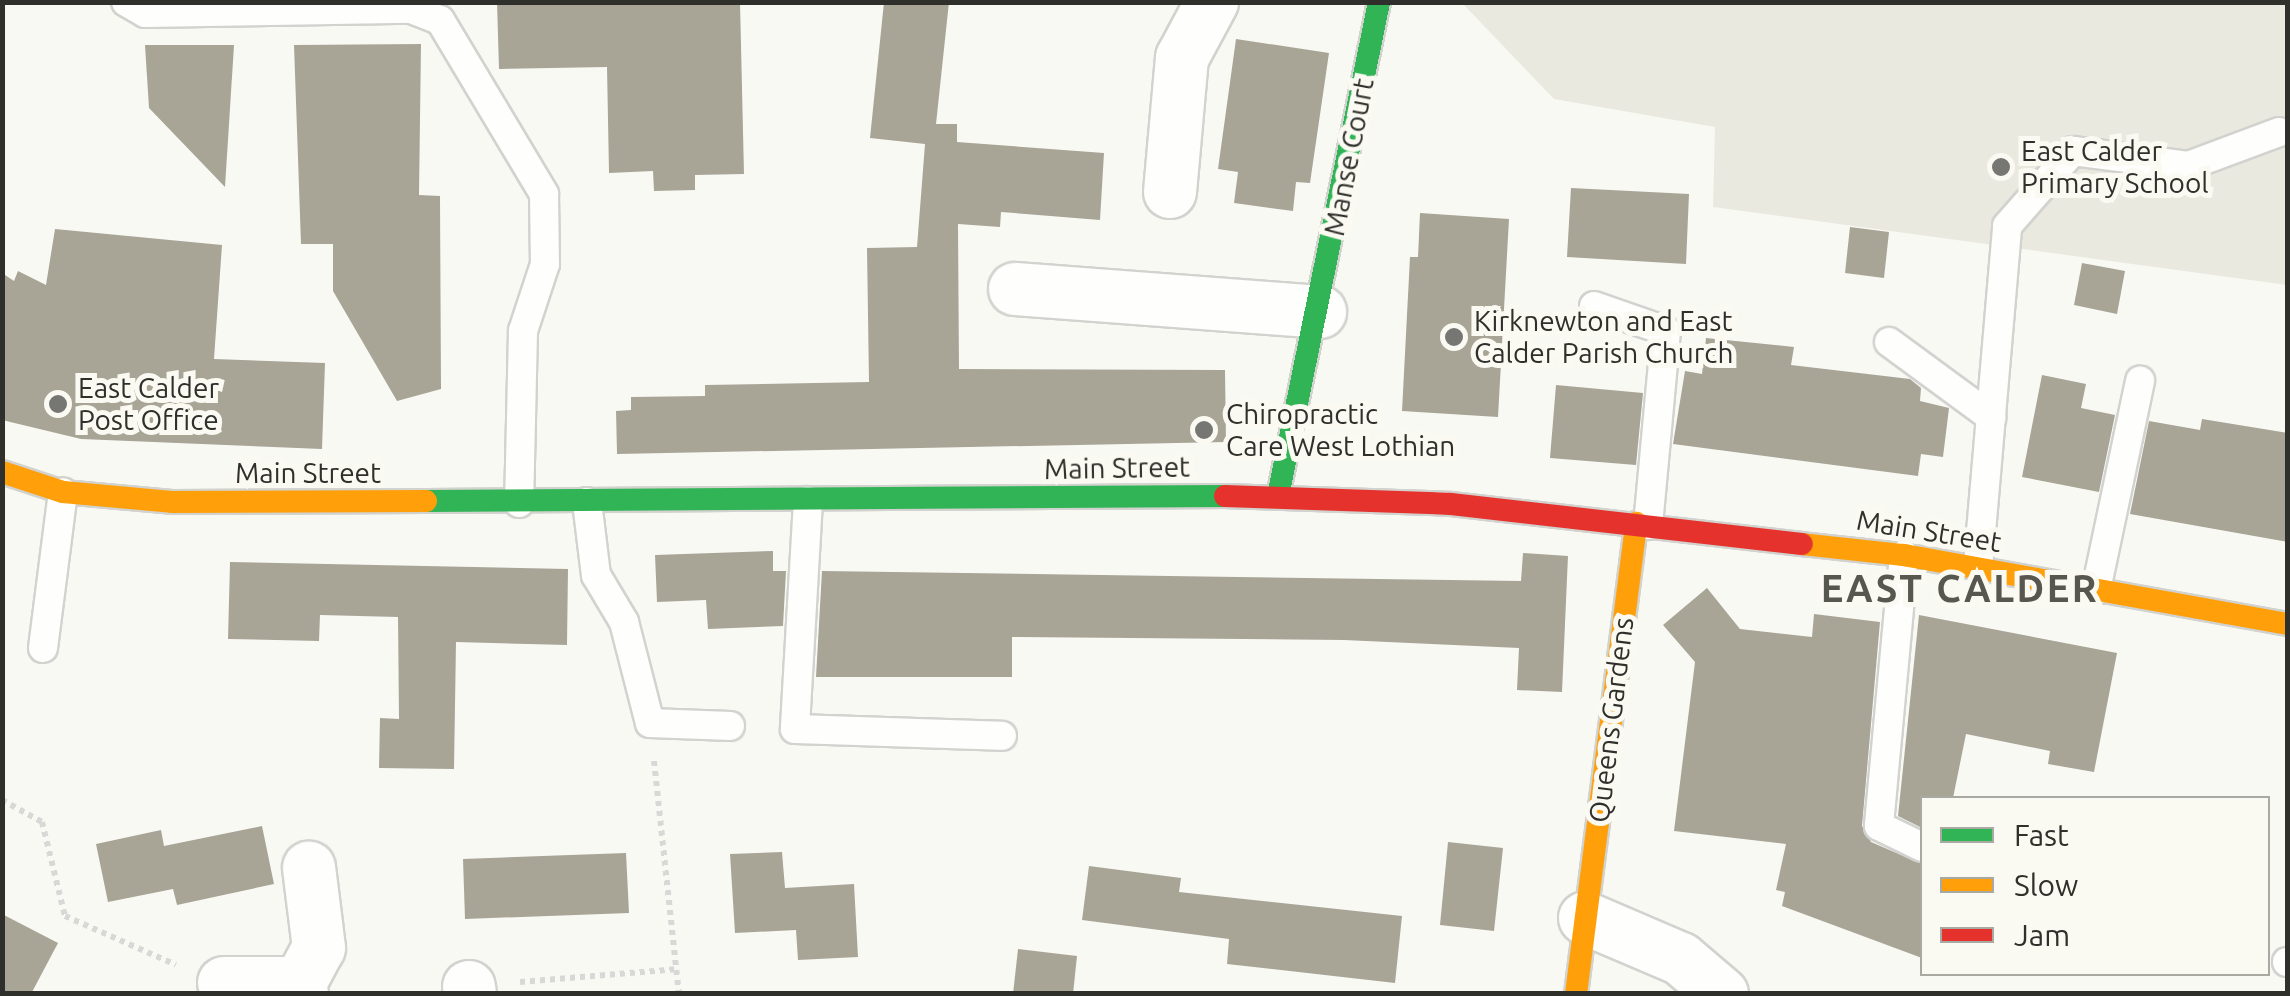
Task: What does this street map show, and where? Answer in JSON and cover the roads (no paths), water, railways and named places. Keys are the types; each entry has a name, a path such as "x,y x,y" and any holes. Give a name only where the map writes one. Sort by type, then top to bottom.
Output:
{"main road":[{"name":"Manse Court","path":"1278,496 1320,312 1378,2"},
{"name":"Main Street","path":"2,472 63,492 172,502 1278,496 1642,524 1904,555 2288,624"},
{"name":"Queens Gardens","path":"1576,994 1642,524"}],"street":[{"path":"1170,192 1182,58 1212,2"},
{"path":"1014,289 1320,312"},
{"path":"224,983 301,988 319,948 309,868"},
{"path":"1586,918 1682,959 1722,994"}],"lane":[{"path":"126,2 146,13 292,6 411,9 440,20 544,194 545,264 523,331 519,503"},
{"path":"1978,568 2007,226 2073,152 2188,166 2278,132"},
{"path":"1594,306 1666,331 1642,524"},
{"path":"1890,342 1991,417"},
{"path":"2096,590 2140,381"},
{"path":"43,648 63,492"},
{"path":"808,501 796,729 1002,736"},
{"path":"587,502 596,575 624,622 650,723 730,726"},
{"path":"1904,555 1879,826 1920,846"}],"place":[{"name":"East Calder Primary School","path":"2001,167"},
{"name":"Kirknewton and East Calder Parish Church","path":"1454,337"},
{"name":"East Calder Post Office","path":"58,404"},
{"name":"Chiropractic Care West Lothian","path":"1204,430"}],"district":[{"name":"EAST CALDER","path":"1960,589"}]}
